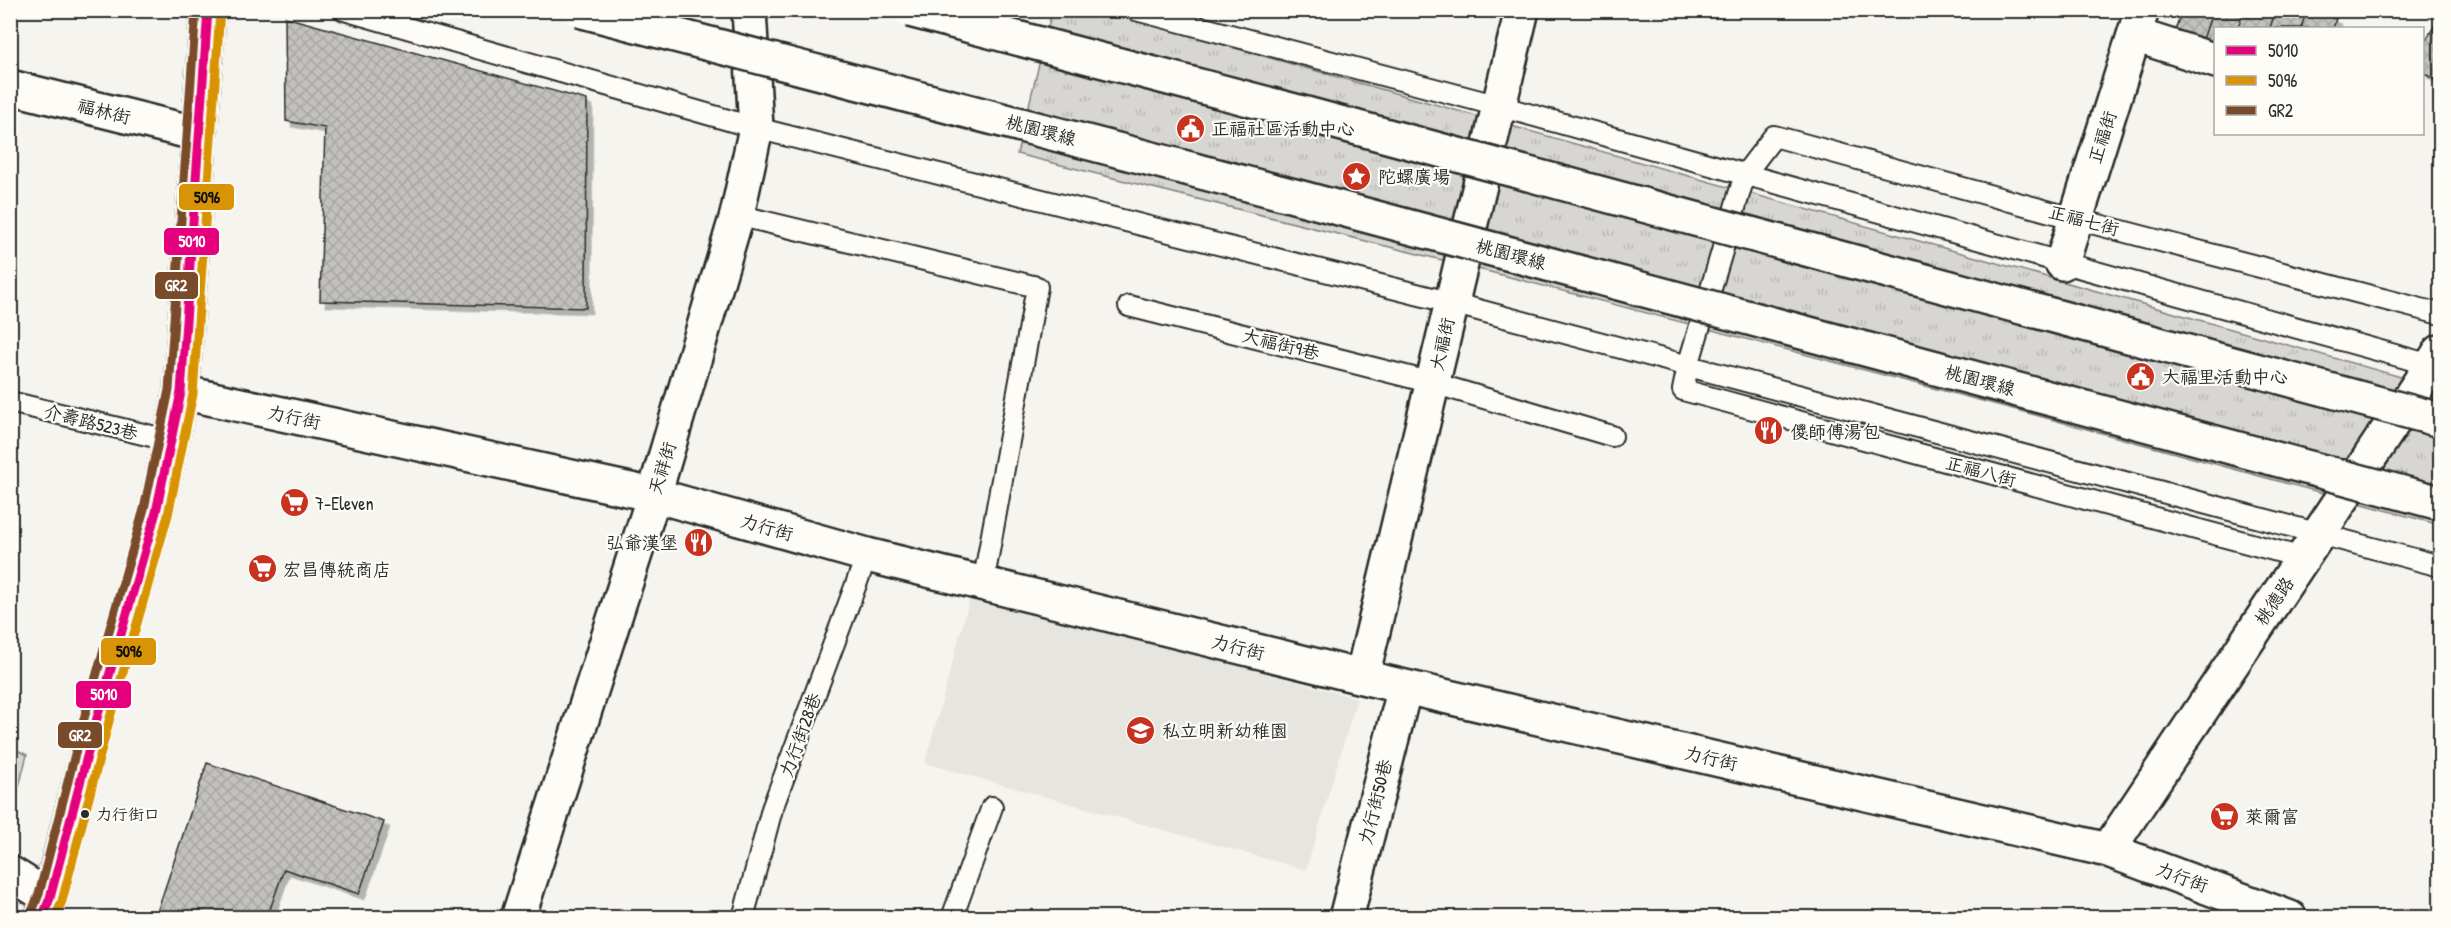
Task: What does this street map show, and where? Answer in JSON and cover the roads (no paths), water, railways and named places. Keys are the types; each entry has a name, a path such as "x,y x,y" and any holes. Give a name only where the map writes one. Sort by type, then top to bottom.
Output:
{"main road":[{"path":"10,873 46,908 156,512 181,392 208,10"},
{"name":"桃園環線","path":"579,10 1294,196 2440,503"},
{"name":"天祥街","path":"518,918 654,495 737,215 756,128 749,10"},
{"path":"910,10 1306,114 2440,420"},
{"name":"大福街","path":"1362,677 1522,10"},
{"path":"2139,23 2214,60"},
{"name":"正福街","path":"2062,263 2139,23"},
{"name":"福林街","path":"10,87 198,134"},
{"name":"桃德路","path":"2108,850 2311,546 2438,362"},
{"name":"力行街","path":"181,392 654,495 867,555 1362,677 2108,850 2290,918"},
{"name":"力行街50巷","path":"1346,918 1405,687"}],"lane":[{"path":"344,10 756,128 1452,303 1688,366 2311,546 2440,566"},
{"path":"1136,10 1499,106 2062,263 2438,362"},
{"name":"正福七街","path":"1745,174 1774,136 2076,219 2440,314"},
{"path":"1688,366 1745,174"},
{"path":"737,215 1037,287 983,584"},
{"name":"大福街9巷","path":"1129,306 1433,383 1612,435"},
{"name":"正福八街","path":"1688,366 1683,390 2311,546"},
{"name":"介壽路523巷","path":"10,402 172,441"},
{"name":"力行街28巷","path":"743,918 772,809 867,555"},
{"path":"952,918 992,807"}],"place":[{"name":"正福社區活動中心","path":"1190,128"},
{"name":"陀螺廣場","path":"1357,176"},
{"name":"大福里活動中心","path":"2141,376"},
{"name":"儍師傅湯包","path":"1769,431"},
{"name":"7-Eleven","path":"294,503"},
{"name":"弘爺漢堡","path":"699,542"},
{"name":"宏昌傳統商店","path":"262,569"},
{"name":"私立明新幼稚園","path":"1141,730"},
{"name":"力行街口","path":"85,814"},
{"name":"萊爾富","path":"2224,816"}]}
